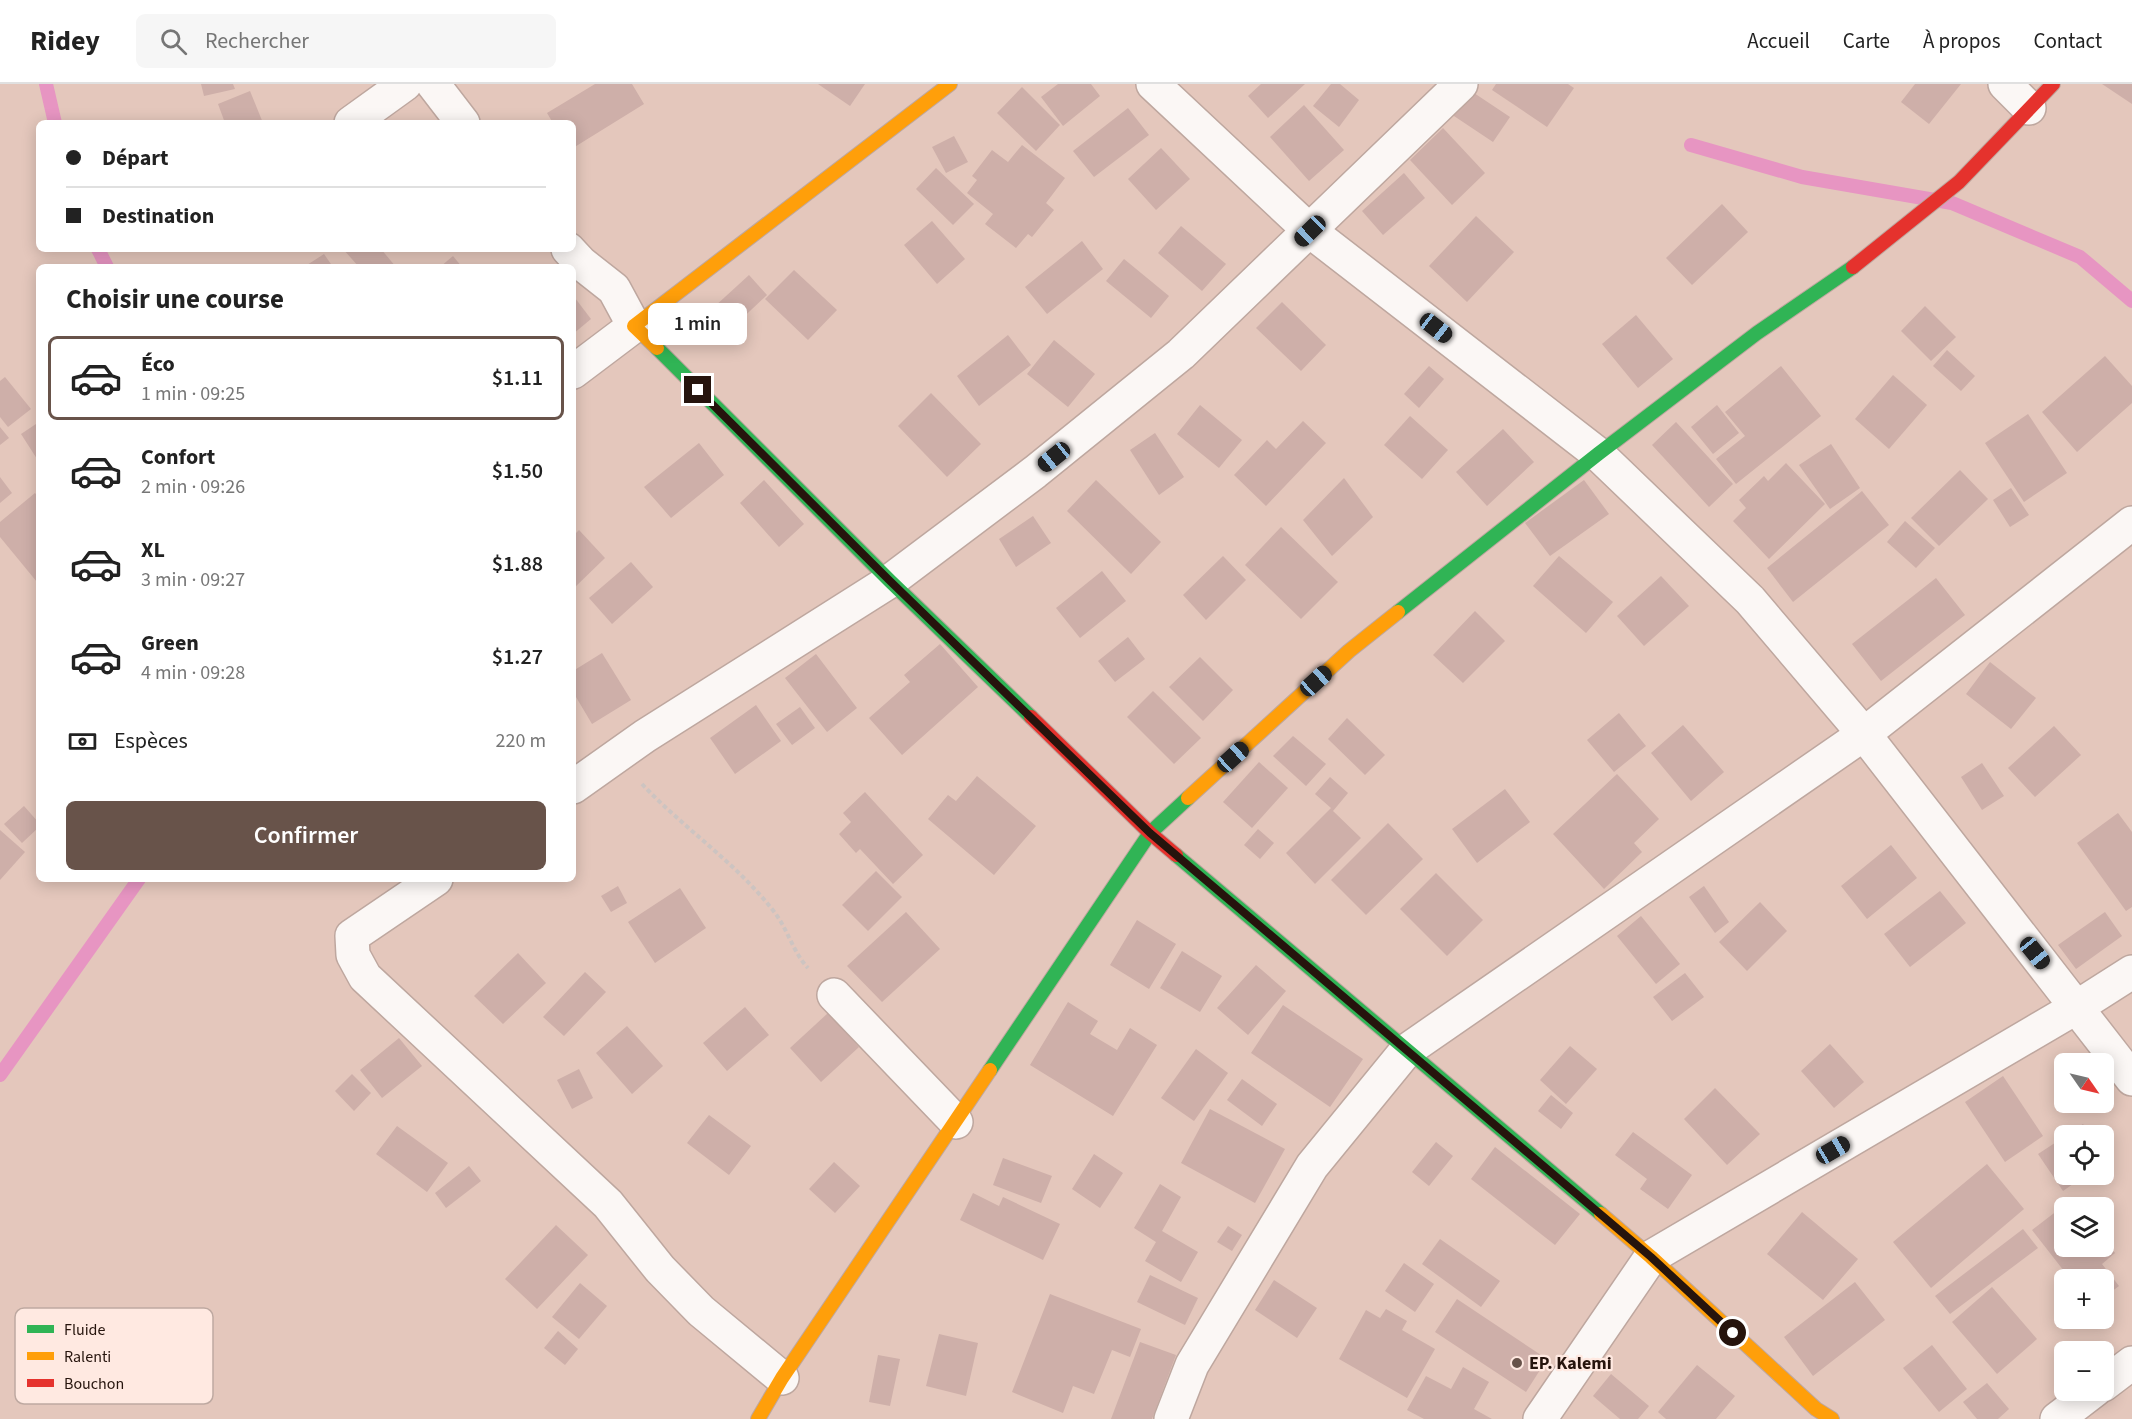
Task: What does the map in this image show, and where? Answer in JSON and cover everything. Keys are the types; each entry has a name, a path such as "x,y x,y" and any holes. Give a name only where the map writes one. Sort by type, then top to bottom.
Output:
{"street":[{"path":"355,120 405,84"},
{"path":"433,84 461,120"},
{"path":"576,370 950,84"},
{"path":"1153,84 1310,231 1598,454 1750,600 1864,734 2132,1079"},
{"path":"576,785 645,736 890,581 1035,472 1181,354 1461,84"},
{"path":"2005,84 2029,108"},
{"path":"758,1419 782,1378 1150,833 1349,651 1598,454 1757,333 1857,264 1959,182 2053,84"},
{"path":"571,252 614,289 634,326 890,581 1150,833 1651,1257 1816,1409 1832,1419"},
{"path":"1171,1419 1192,1365 1312,1166 1406,1051 1864,734 2132,523"},
{"path":"432,882 352,936 353,955 365,977 608,1204 660,1269 701,1311 782,1378"},
{"path":"1540,1419 1651,1257 2077,1007 2132,972"},
{"path":"834,995 956,1122"},
{"path":"2114,1377 2132,1363"},
{"path":"2057,1419 2081,1401"}],"path":[{"path":"616,758 649,792 729,861 776,914 799,958 834,995"}],"building":[{"path":"201,84 233,84 235,89 204,96"},
{"path":"595,84 632,84 644,104 576,146 576,120 551,120 547,113"},
{"path":"818,84 865,84 850,106"},
{"path":"1058,84 1091,84 1100,96 1063,126 1041,97"},
{"path":"1261,84 1305,84 1268,118 1248,96"},
{"path":"1331,84 1340,84 1359,100 1339,127 1313,106"},
{"path":"1496,84 1568,84 1574,88 1547,127 1492,90"},
{"path":"1915,84 1961,84 1929,124 1901,102"},
{"path":"2102,84 2132,84 2132,104"},
{"path":"1022,87 1060,125 1036,151 997,113"},
{"path":"1468,89 1510,117 1493,142 1451,114"},
{"path":"250,91 262,120 224,120 218,104"},
{"path":"1304,105 1344,150 1309,181 1270,137"},
{"path":"1128,108 1149,135 1094,177 1073,151"},
{"path":"1443,128 1485,173 1452,205 1410,160"},
{"path":"954,136 968,162 946,173 932,147"},
{"path":"1022,145 1065,178 1046,203 1054,210 1032,237 1028,234 1016,248 985,224 993,214 967,193 977,180 972,176 992,150 1008,162"},
{"path":"1161,148 1190,179 1156,210 1128,179"},
{"path":"936,168 974,204 953,225 916,189"},
{"path":"1404,173 1425,198 1383,235 1362,211"},
{"path":"1722,204 1748,232 1692,285 1666,258"},
{"path":"1476,216 1514,252 1467,302 1429,266"},
{"path":"932,221 965,259 937,284 904,245"},
{"path":"1181,226 1226,264 1202,291 1158,253"},
{"path":"1082,241 1103,269 1047,314 1025,287"},
{"path":"346,252 384,252 394,264 356,264"},
{"path":"324,254 331,264 309,264"},
{"path":"453,256 460,264 444,264"},
{"path":"1124,259 1169,296 1151,318 1106,281"},
{"path":"794,270 837,310 808,340 765,299"},
{"path":"749,275 767,295 733,327 714,307"},
{"path":"576,299 591,319 576,332"},
{"path":"1282,302 1326,345 1301,371 1256,328"},
{"path":"1925,306 1956,337 1931,361 1901,331"},
{"path":"1636,315 1673,359 1638,388 1602,344"},
{"path":"1008,335 1031,365 979,406 957,376"},
{"path":"1054,340 1095,374 1068,407 1027,374"},
{"path":"1947,350 1975,376 1961,391 1933,366"},
{"path":"2105,356 2132,386 2132,403 2077,452 2042,412"},
{"path":"1429,366 1444,379 1419,408 1404,394"},
{"path":"1781,366 1821,416 1736,484 1716,459 1745,436 1725,412"},
{"path":"1893,375 1927,405 1889,449 1855,419"},
{"path":"5,377 31,409 8,427 0,417 0,381"},
{"path":"931,393 981,444 947,477 898,426"},
{"path":"1200,405 1242,440 1219,468 1177,434"},
{"path":"1717,405 1739,433 1713,454 1691,427"},
{"path":"2028,414 2067,473 2024,502 1985,443"},
{"path":"1410,416 1448,450 1422,479 1384,445"},
{"path":"1303,421 1326,443 1266,506 1234,475 1267,440 1276,449"},
{"path":"1676,422 1733,484 1709,507 1652,445"},
{"path":"36,424 36,457 21,434"},
{"path":"0,427 9,438 0,445"},
{"path":"1503,429 1534,462 1487,506 1456,472"},
{"path":"1155,433 1184,477 1159,495 1130,450"},
{"path":"699,443 724,475 671,518 644,487"},
{"path":"1831,444 1860,488 1830,509 1799,465"},
{"path":"1786,463 1825,504 1769,559 1733,521 1746,508 1739,500 1764,476 1768,481"},
{"path":"1960,470 1988,499 1939,546 1911,518"},
{"path":"0,477 12,493 0,503"},
{"path":"1344,478 1373,517 1332,556 1303,520"},
{"path":"764,480 804,524 779,547 740,503"},
{"path":"1096,480 1161,542 1131,574 1067,511"},
{"path":"1584,480 1609,514 1550,556 1525,523"},
{"path":"2011,488 2029,515 2010,527 1993,500"},
{"path":"1862,491 1889,525 1793,602 1767,568"},
{"path":"36,494 36,581 0,537 0,522"},
{"path":"1033,516 1051,543 1016,567 999,539"},
{"path":"1905,521 1935,548 1916,568 1887,542"},
{"path":"1281,527 1338,582 1301,619 1245,565"},
{"path":"579,530 605,558 576,586 576,533"},
{"path":"1223,556 1246,580 1206,620 1183,595"},
{"path":"1559,556 1613,602 1586,633 1533,586"},
{"path":"631,562 653,587 612,624 589,598"},
{"path":"1102,571 1126,601 1080,638 1056,608"},
{"path":"1661,576 1689,606 1644,646 1617,616"},
{"path":"1936,578 1965,615 1881,681 1852,644"},
{"path":"1475,611 1505,641 1463,683 1433,655"},
{"path":"1128,637 1145,659 1115,682 1098,661"},
{"path":"940,644 978,687 902,755 869,718 910,682 904,675"},
{"path":"602,653 631,700 592,724 576,697 576,669"},
{"path":"816,654 857,708 827,732 785,678"},
{"path":"1200,657 1233,690 1203,721 1169,687"},
{"path":"1990,662 2036,698 2011,729 1966,694"},
{"path":"1153,691 1201,738 1174,764 1127,717"},
{"path":"756,705 781,741 735,774 710,738"},
{"path":"800,707 815,728 792,745 776,724"},
{"path":"1619,713 1646,746 1614,772 1587,740"},
{"path":"1347,718 1385,755 1365,775 1328,739"},
{"path":"1683,725 1724,772 1691,801 1651,753"},
{"path":"2054,726 2081,755 2035,797 2008,768"},
{"path":"1293,736 1326,764 1306,786 1273,756"},
{"path":"1259,762 1288,788 1252,828 1223,802"},
{"path":"1982,763 2004,796 1982,810 1961,777"},
{"path":"1617,774 1659,819 1634,843 1642,852 1604,889 1553,834"},
{"path":"977,776 1036,826 994,875 928,819 948,795 956,801"},
{"path":"1330,777 1348,793 1333,811 1361,838 1315,884 1286,853 1331,808 1315,794"},
{"path":"1505,789 1530,822 1477,863 1452,829"},
{"path":"865,792 923,855 893,884 860,849 856,853 839,834 851,822 843,813"},
{"path":"24,806 36,820 36,830 22,843 4,824"},
{"path":"2118,813 2132,832 2132,907 2126,911 2077,843"},
{"path":"1388,823 1423,859 1366,915 1331,880"},
{"path":"1258,829 1274,843 1260,859 1244,845"},
{"path":"0,830 25,852 0,880"},
{"path":"1891,845 1917,878 1867,919 1841,886"},
{"path":"876,871 902,897 868,931 842,905"},
{"path":"1436,873 1483,920 1447,956 1400,909"},
{"path":"618,886 627,903 611,912 601,896"},
{"path":"1704,886 1729,922 1715,933 1689,897"},
{"path":"680,888 706,928 655,963 628,922"},
{"path":"1940,891 1966,923 1910,967 1884,934"},
{"path":"1760,902 1787,931 1747,971 1719,942"},
{"path":"906,912 940,949 882,1002 847,966"},
{"path":"2105,912 2122,936 2076,969 2058,945"},
{"path":"1641,916 1680,964 1656,984 1617,936"},
{"path":"1137,920 1176,944 1149,989 1110,965"},
{"path":"1182,951 1222,976 1200,1012 1160,988"},
{"path":"518,953 546,983 503,1024 474,996"},
{"path":"1256,965 1286,991 1248,1035 1217,1008"},
{"path":"585,972 606,992 564,1036 543,1017"},
{"path":"1685,973 1704,997 1672,1021 1653,997"},
{"path":"1068,1002 1098,1021 1090,1034 1117,1050 1130,1028 1157,1045 1113,1116 1030,1065"},
{"path":"1283,1005 1363,1059 1330,1107 1251,1053"},
{"path":"745,1007 769,1035 727,1071 703,1043"},
{"path":"828,1013 859,1047 821,1082 790,1048"},
{"path":"627,1026 663,1066 632,1094 596,1053"},
{"path":"399,1038 422,1066 382,1098 360,1070"},
{"path":"1830,1044 1864,1082 1834,1108 1801,1071"},
{"path":"1570,1046 1597,1069 1566,1104 1540,1080"},
{"path":"1196,1049 1228,1073 1194,1121 1161,1098"},
{"path":"579,1069 593,1098 572,1109 557,1080"},
{"path":"352,1074 371,1093 354,1111 335,1091"},
{"path":"2003,1076 2043,1136 2005,1162 1965,1102"},
{"path":"1242,1079 1277,1104 1262,1126 1227,1100"},
{"path":"1715,1088 1760,1134 1727,1165 1684,1119"},
{"path":"1551,1095 1573,1113 1561,1129 1538,1111"},
{"path":"1210,1109 1285,1149 1255,1203 1181,1163"},
{"path":"709,1115 751,1146 729,1175 687,1143"},
{"path":"397,1126 448,1163 427,1192 376,1154"},
{"path":"1633,1132 1692,1175 1668,1209 1640,1189 1647,1179 1615,1155"},
{"path":"1436,1142 1453,1156 1429,1186 1412,1172"},
{"path":"2054,1144 2054,1178 2038,1154"},
{"path":"1495,1147 1580,1214 1555,1245 1471,1179"},
{"path":"1094,1154 1123,1173 1100,1208 1072,1189"},
{"path":"1003,1158 1052,1176 1041,1203 993,1185"},
{"path":"834,1162 860,1186 835,1213 809,1189"},
{"path":"1987,1164 2024,1209 1931,1288 1893,1242"},
{"path":"469,1166 481,1181 446,1208 435,1193"},
{"path":"1160,1184 1181,1197 1162,1231 1198,1252 1181,1282 1145,1261 1156,1242 1134,1228"},
{"path":"2059,1185 2071,1185 2063,1191"},
{"path":"973,1193 999,1206 1003,1197 1060,1224 1043,1260 960,1220"},
{"path":"1802,1212 1858,1259 1823,1300 1767,1254"},
{"path":"2054,1213 2054,1257 2110,1257 2102,1264 2106,1269 2062,1269 2032,1230"},
{"path":"556,1225 588,1255 537,1309 505,1279"},
{"path":"1228,1226 1242,1235 1232,1251 1217,1242"},
{"path":"2023,1229 2038,1248 1950,1314 1935,1296"},
{"path":"1440,1239 1500,1281 1481,1307 1422,1264"},
{"path":"1404,1263 1434,1284 1415,1312 1385,1291"},
{"path":"1150,1275 1198,1298 1185,1325 1137,1302"},
{"path":"1274,1280 1317,1308 1297,1338 1255,1310"},
{"path":"2114,1280 2119,1286 2114,1290"},
{"path":"1855,1282 1885,1320 1813,1376 1784,1337"},
{"path":"580,1283 607,1306 579,1339 552,1317"},
{"path":"1992,1287 2037,1339 1997,1374 1952,1322"},
{"path":"1050,1294 1141,1329 1130,1357 1112,1350 1094,1394 1073,1386 1063,1413 1012,1392"},
{"path":"1457,1299 1547,1359 1526,1392 1435,1332"},
{"path":"1386,1309 1407,1321 1402,1330 1435,1349 1407,1398 1339,1359 1366,1310 1380,1318"},
{"path":"558,1331 578,1349 565,1365 544,1348"},
{"path":"939,1334 978,1343 966,1396 926,1386"},
{"path":"1140,1342 1176,1355 1152,1419 1111,1419"},
{"path":"1932,1345 1967,1389 1939,1412 1903,1368"},
{"path":"878,1355 900,1359 890,1406 869,1402"},
{"path":"1697,1365 1735,1396 1716,1419 1666,1419 1658,1412"},
{"path":"1463,1367 1489,1382 1474,1409 1492,1419 1424,1419 1407,1410 1426,1376 1451,1389"},
{"path":"1611,1374 1649,1406 1638,1419 1620,1419 1593,1396"},
{"path":"1987,1383 2009,1409 1998,1419 1977,1419 1963,1402"}],"waterway":[{"path":"46,84 54,120"},
{"path":"1691,145 1802,177 1952,203 2080,257 2132,301"},
{"path":"100,252 106,264"},
{"path":"0,1075 137,882"}],"traffic: fast":[{"path":"1398,612 1598,454 1757,333 1853,267"},
{"path":"657,348 890,581 1031,717"},
{"path":"990,1070 1150,833 1188,798"},
{"path":"1176,855 1601,1214"}],"traffic: slow":[{"path":"657,348 634,326 950,84"},
{"path":"1188,798 1349,651 1398,612"},
{"path":"758,1419 782,1378 990,1070"},
{"path":"1601,1214 1816,1409 1832,1419"}],"traffic: jam":[{"path":"1853,267 1959,182 2053,84"},
{"path":"1031,717 1150,833 1176,855"}],"place":[{"name":"EP. Kalemi","path":"1517,1363"}],"route":[{"path":"698,390 890,581 1150,833 1651,1257 1733,1333"}]}
